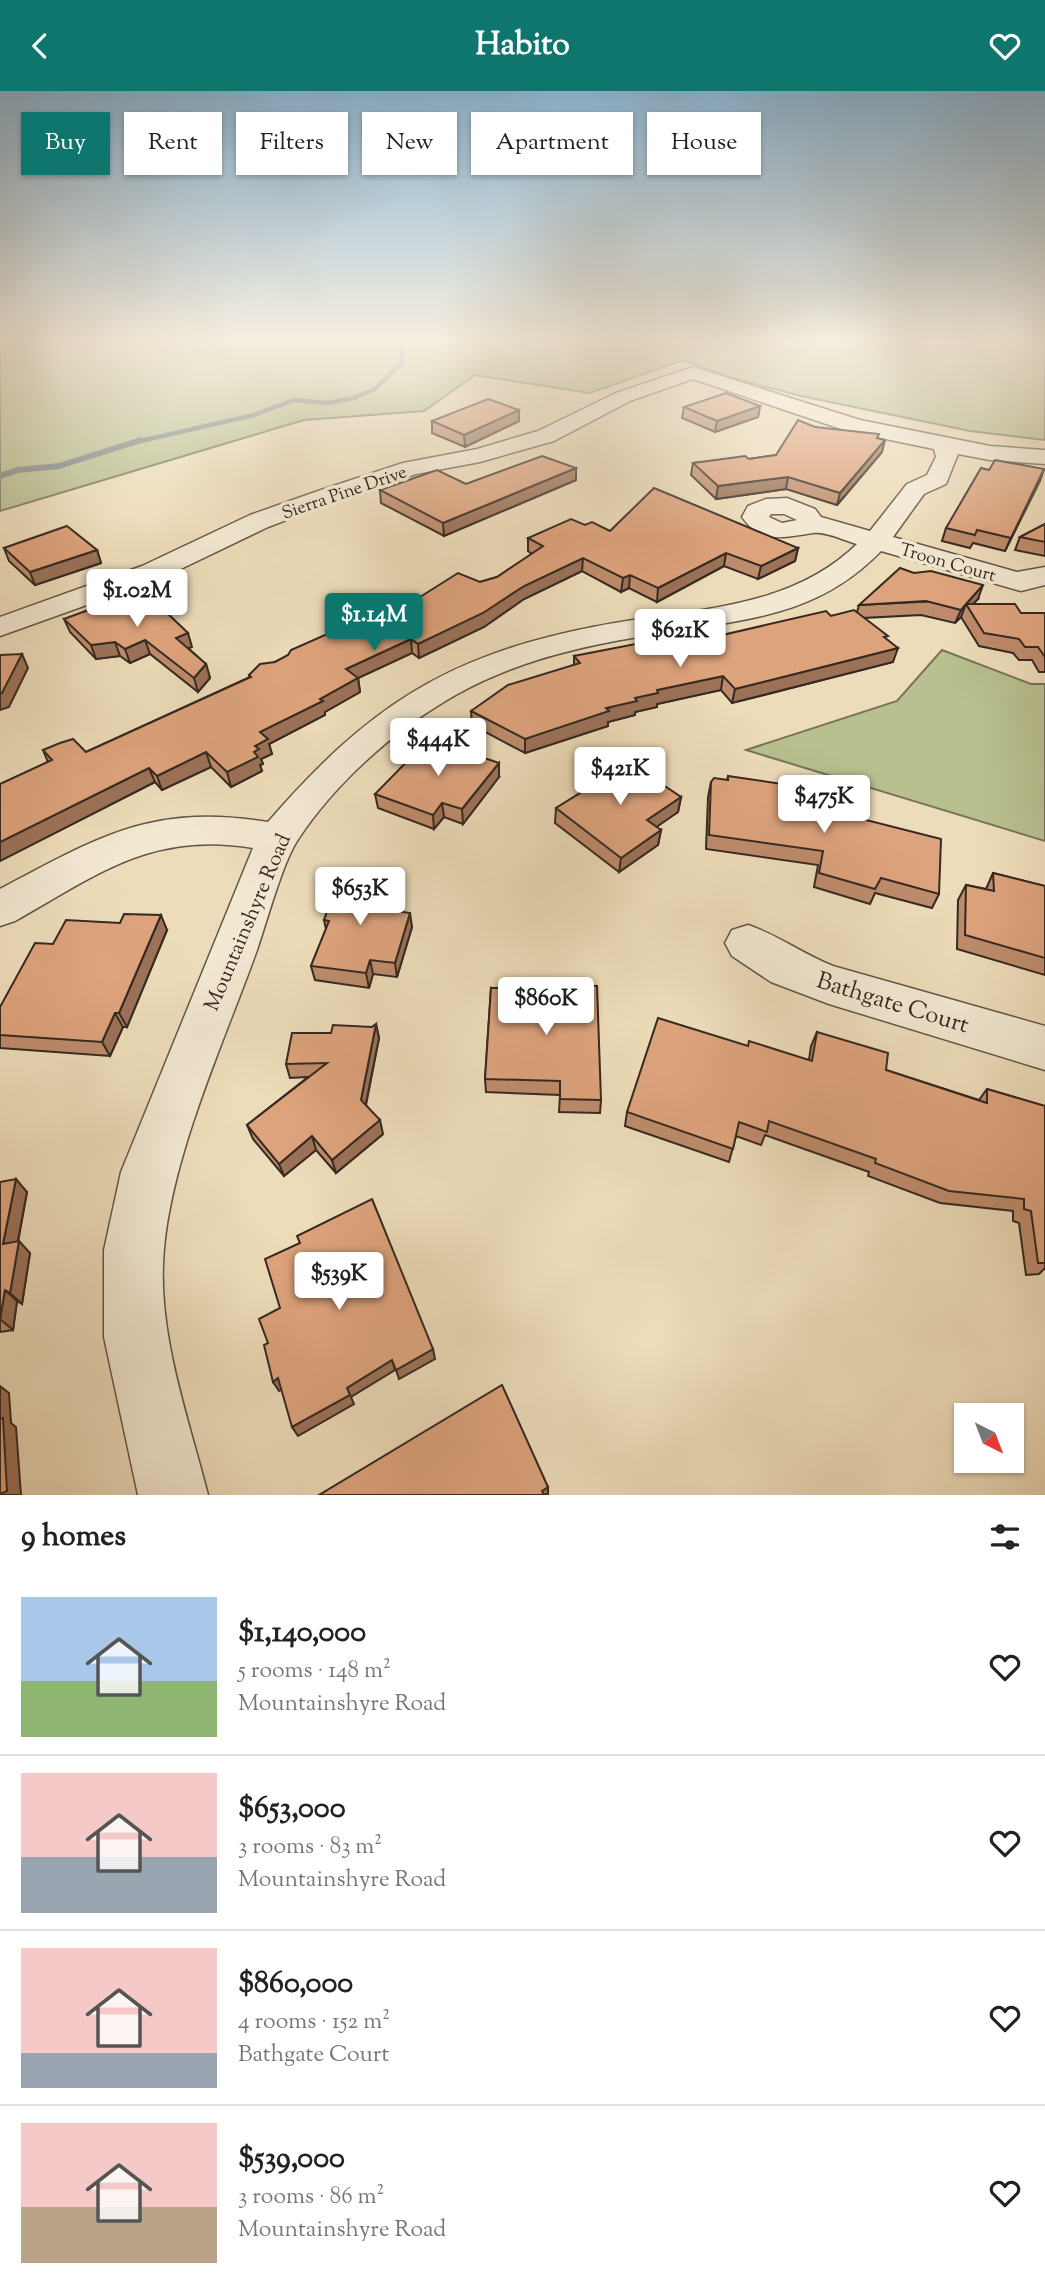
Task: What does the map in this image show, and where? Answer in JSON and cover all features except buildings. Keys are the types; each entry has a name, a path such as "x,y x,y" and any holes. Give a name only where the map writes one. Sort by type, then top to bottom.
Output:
{"street":[{"name":"Sierra Pine Drive","path":"0,627 152,572 259,521 316,500 411,468 536,439 605,406"},
{"name":"Sierra Pine Drive","path":"792,406 855,426 944,444"},
{"path":"944,444 1045,448"},
{"path":"944,444 990,453 1045,457"},
{"name":"Mountainshyre Road","path":"173,1495 136,1337 134,1250 149,1172 277,838 311,795 348,756 389,720 428,693 508,657 548,645 787,601 834,580 875,541 916,471 937,479 948,457 944,444"},
{"name":"Troon Court","path":"812,523 1033,579 1023,592 1045,603"},
{"path":"0,909 107,853 142,839 196,829 277,838"},
{"name":"Bathgate Court","path":"748,943 788,968 829,984 1045,1048"}],"green space":[{"path":"0,406 432,406 424,411 304,420 0,511"},
{"path":"847,406 1045,406 1045,440 970,431"},
{"path":"942,650 1031,684 1045,684 1045,841 746,750 897,701"}],"waterway":[{"path":"136,442 254,415 279,406"},
{"path":"0,476 18,470 59,466 141,440"}]}
